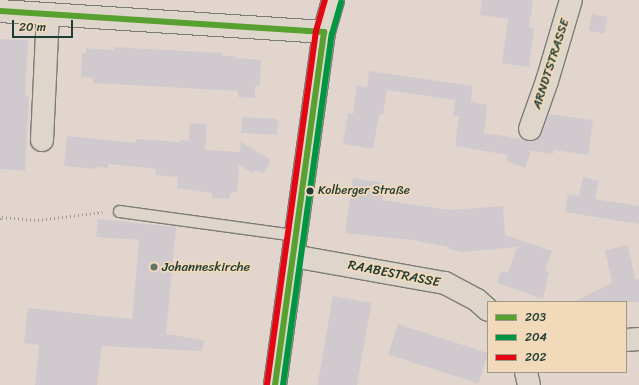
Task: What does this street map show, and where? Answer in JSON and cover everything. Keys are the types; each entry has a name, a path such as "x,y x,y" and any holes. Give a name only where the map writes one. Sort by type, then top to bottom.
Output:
{"street":[{"path":"275,385 324,32 333,0"},
{"name":"ARNDTSTRASSE","path":"530,129 547,82 571,0"},
{"path":"0,11 324,32"},
{"path":"42,140 48,14"},
{"name":"RAABESTRASSE","path":"294,246 445,283 477,300 487,309"},
{"path":"627,340 639,339"},
{"path":"526,373 529,385"}],"lane":[{"path":"120,210 294,246"}],"path":[{"path":"0,219 2,217 38,220 120,210"}],"building":[{"path":"482,0 533,0 529,27 534,28 529,67 502,63 508,19 480,15"},
{"path":"592,14 608,17 604,34 589,31"},
{"path":"0,39 28,40 25,96 29,96 25,171 0,169"},
{"path":"114,47 222,53 221,56 235,56 235,58 261,60 260,86 255,86 255,98 238,97 238,91 93,83 93,78 81,77 82,53 86,53 86,48 114,50"},
{"path":"369,71 473,86 471,102 487,105 484,133 532,141 538,139 542,134 549,114 593,120 588,155 554,150 553,154 531,151 525,168 506,161 508,155 455,146 459,116 453,116 455,100 387,90 383,115 379,114 373,149 343,144 348,113 353,114 357,85 367,87"},
{"path":"242,117 278,119 277,135 241,133"},
{"path":"190,123 207,124 205,150 240,152 241,142 271,160 263,174 255,170 253,173 239,165 237,191 230,194 229,199 212,198 212,193 177,188 178,177 155,175 156,169 108,164 108,168 97,167 97,169 64,166 67,136 136,143 137,139 181,142 181,140 189,141"},
{"path":"583,177 599,181 595,199 639,206 639,224 565,212 568,194 579,196"},
{"path":"353,178 385,183 382,200 449,210 503,206 505,235 552,251 545,271 549,272 543,299 497,283 501,271 508,273 517,247 463,252 448,249 449,247 411,240 345,233"},
{"name":"Johanneskirche","path":"98,219 176,227 166,334 204,340 202,351 102,346 97,385 35,385 39,345 24,343 28,308 132,319 139,240 96,237"},
{"path":"628,245 635,279 639,279 639,302 575,301 612,283 605,250"},
{"path":"333,296 371,303 357,385 317,385"},
{"path":"398,324 487,353 487,358 478,384 388,354"}],"transit line":[{"name":"202","path":"267,384 316,31 325,0"},
{"name":"204","path":"283,385 332,34 341,2"},
{"name":"203","path":"0,11 324,32 275,385"}],"place":[{"name":"Kolberger Straße","path":"310,191"},
{"name":"Johanneskirche","path":"154,267"}]}
